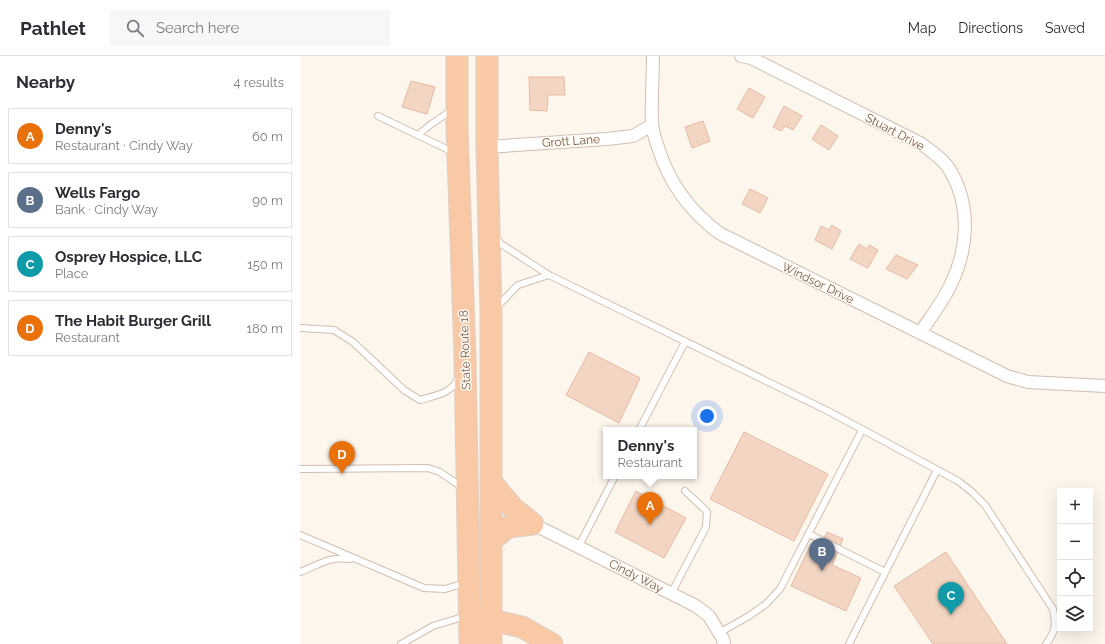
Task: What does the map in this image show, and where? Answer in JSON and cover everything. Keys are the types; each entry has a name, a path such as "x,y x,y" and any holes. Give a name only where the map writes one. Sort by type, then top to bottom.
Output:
{"highway":[{"name":"State Route 18","path":"457,56 458,155 468,492 473,580 470,615 470,644"},
{"path":"487,56 487,147 491,312 492,540 489,566 492,619 491,644"},
{"path":"492,483 513,508 533,524"},
{"path":"492,540 508,527 533,524"},
{"path":"470,615 492,619 522,628 552,644"}],"street":[{"name":"Windsor Drive","path":"653,56 652,125 662,160 668,174 685,201 707,223 730,239 1007,376 1028,382 1105,386"},
{"name":"Stuart Drive","path":"741,56 751,58 920,143 937,155 951,171 958,187 964,211 966,228 962,252 951,285 920,333"},
{"name":"Grott Lane","path":"487,147 633,136 652,125"},
{"name":"Cindy Way","path":"533,524 696,606 709,616 719,632 724,644"}],"lane":[{"path":"418,135 457,106"},
{"path":"378,116 458,155"},
{"path":"490,232 501,244 549,275 828,411 958,481 985,505 1054,609 1056,622 1053,634 1046,644"},
{"path":"491,312 518,285 549,275"},
{"path":"300,328 334,330 353,342 404,390 420,400 443,394 457,382 465,357"},
{"path":"641,427 685,342"},
{"path":"719,632 749,616 766,604 780,590 862,430"},
{"path":"300,469 428,468 440,472 468,492"},
{"path":"849,644 937,470"},
{"path":"579,546 613,479"},
{"path":"671,594 706,527 707,512 702,505 694,500 685,491"},
{"path":"809,534 885,572"},
{"path":"300,535 424,588 445,589 473,580"},
{"path":"300,572 324,561 343,558 359,561"},
{"path":"401,644 433,626 470,615"}],"building":[{"path":"529,77 564,77 565,95 548,95 547,111 530,110"},
{"path":"411,81 435,87 427,114 402,107"},
{"path":"749,88 765,97 753,118 737,109"},
{"path":"784,106 802,116 793,130 785,126 781,131 773,127"},
{"path":"703,121 710,141 692,148 685,127"},
{"path":"821,125 838,136 829,150 812,139"},
{"path":"750,189 768,198 760,213 742,204"},
{"path":"832,225 841,231 832,249 815,240 821,226 829,230"},
{"path":"859,244 867,249 869,245 878,250 868,268 850,259"},
{"path":"896,255 918,265 907,279 886,269"},
{"path":"589,352 640,378 619,423 566,395"},
{"path":"744,432 828,474 794,541 710,499"},
{"path":"636,491 686,518 664,558 615,532"},
{"path":"827,532 843,539 832,565 861,578 846,611 791,586 809,548 818,552"},
{"path":"946,552 1007,644 933,644 894,586"}],"place":[{"name":"The Habit Burger Grill","path":"342,474"},
{"name":"Denny's","path":"650,525"},
{"name":"Wells Fargo","path":"822,571"},
{"name":"Osprey Hospice, LLC","path":"951,615"}]}
